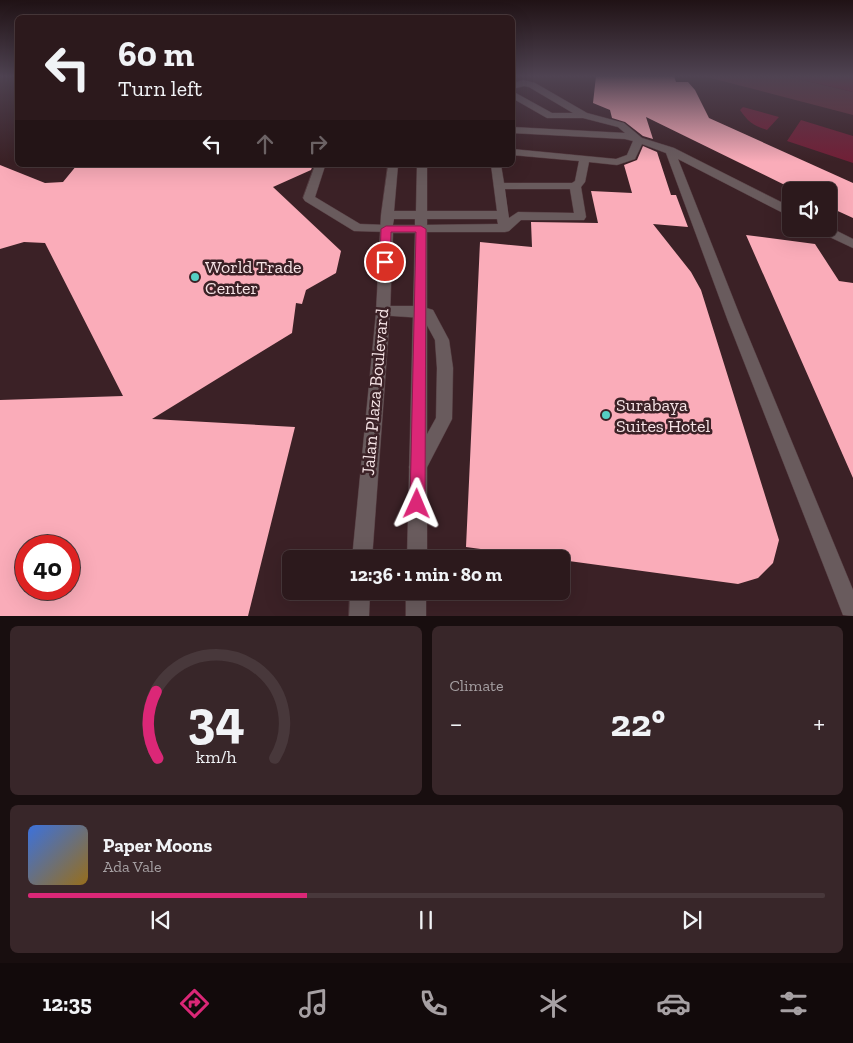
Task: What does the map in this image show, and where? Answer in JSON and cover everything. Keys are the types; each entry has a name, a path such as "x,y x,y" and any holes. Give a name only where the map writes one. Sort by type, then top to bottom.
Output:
{"street":[{"path":"531,105 550,116 584,115"},
{"path":"566,105 584,115 621,125 639,140"},
{"path":"515,128 626,136 670,150 782,207"},
{"path":"515,152 617,162 631,157 639,140"},
{"path":"670,150 735,321 853,615"},
{"path":"498,186 576,186 580,182 584,160"},
{"path":"320,167 309,198 358,228 505,228 518,216 580,217 576,186"},
{"name":"Jalan Plaza Boulevard","path":"363,550 368,461 383,311 387,215 393,167"},
{"path":"417,550 422,167"},
{"path":"496,167 505,228"},
{"path":"387,215 503,215"},
{"path":"837,236 853,244"},
{"path":"383,311 420,311 428,314 442,340 445,368 444,419 418,467"},
{"path":"359,616 360,600"},
{"path":"416,600 416,616"}],"shaded area":[{"path":"814,105 853,105 853,115"},
{"path":"743,107 779,117 767,130 749,121 740,110"},
{"path":"801,120 853,136 853,163 787,141"}],"building":[{"path":"597,105 702,105 709,118 853,183 853,218 837,211 837,182 782,182 782,184 646,117 653,139 643,136 625,122 612,118 610,110"},
{"name":"Surabaya Suites Hotel","path":"643,146 657,152 671,195 676,195 688,227 653,224 691,272 701,290 779,540 773,563 758,578 738,584 570,561 570,550 488,550 466,547 480,242 532,247 531,222 598,223 591,191 632,193 624,165 637,160"},
{"path":"0,165 45,183 63,182 75,167 312,167 311,170 273,187 341,251 336,273 306,290 302,304 296,303 292,333 152,419 295,427 248,616 0,616 0,400 123,396 45,243 24,242 0,249"},
{"path":"746,235 815,244 839,281 853,283 853,478"}],"place":[{"name":"World Trade Center","path":"195,277"},
{"name":"Surabaya Suites Hotel","path":"606,415"}],"route":[{"path":"385,262 386,229 421,229 417,504"}]}
